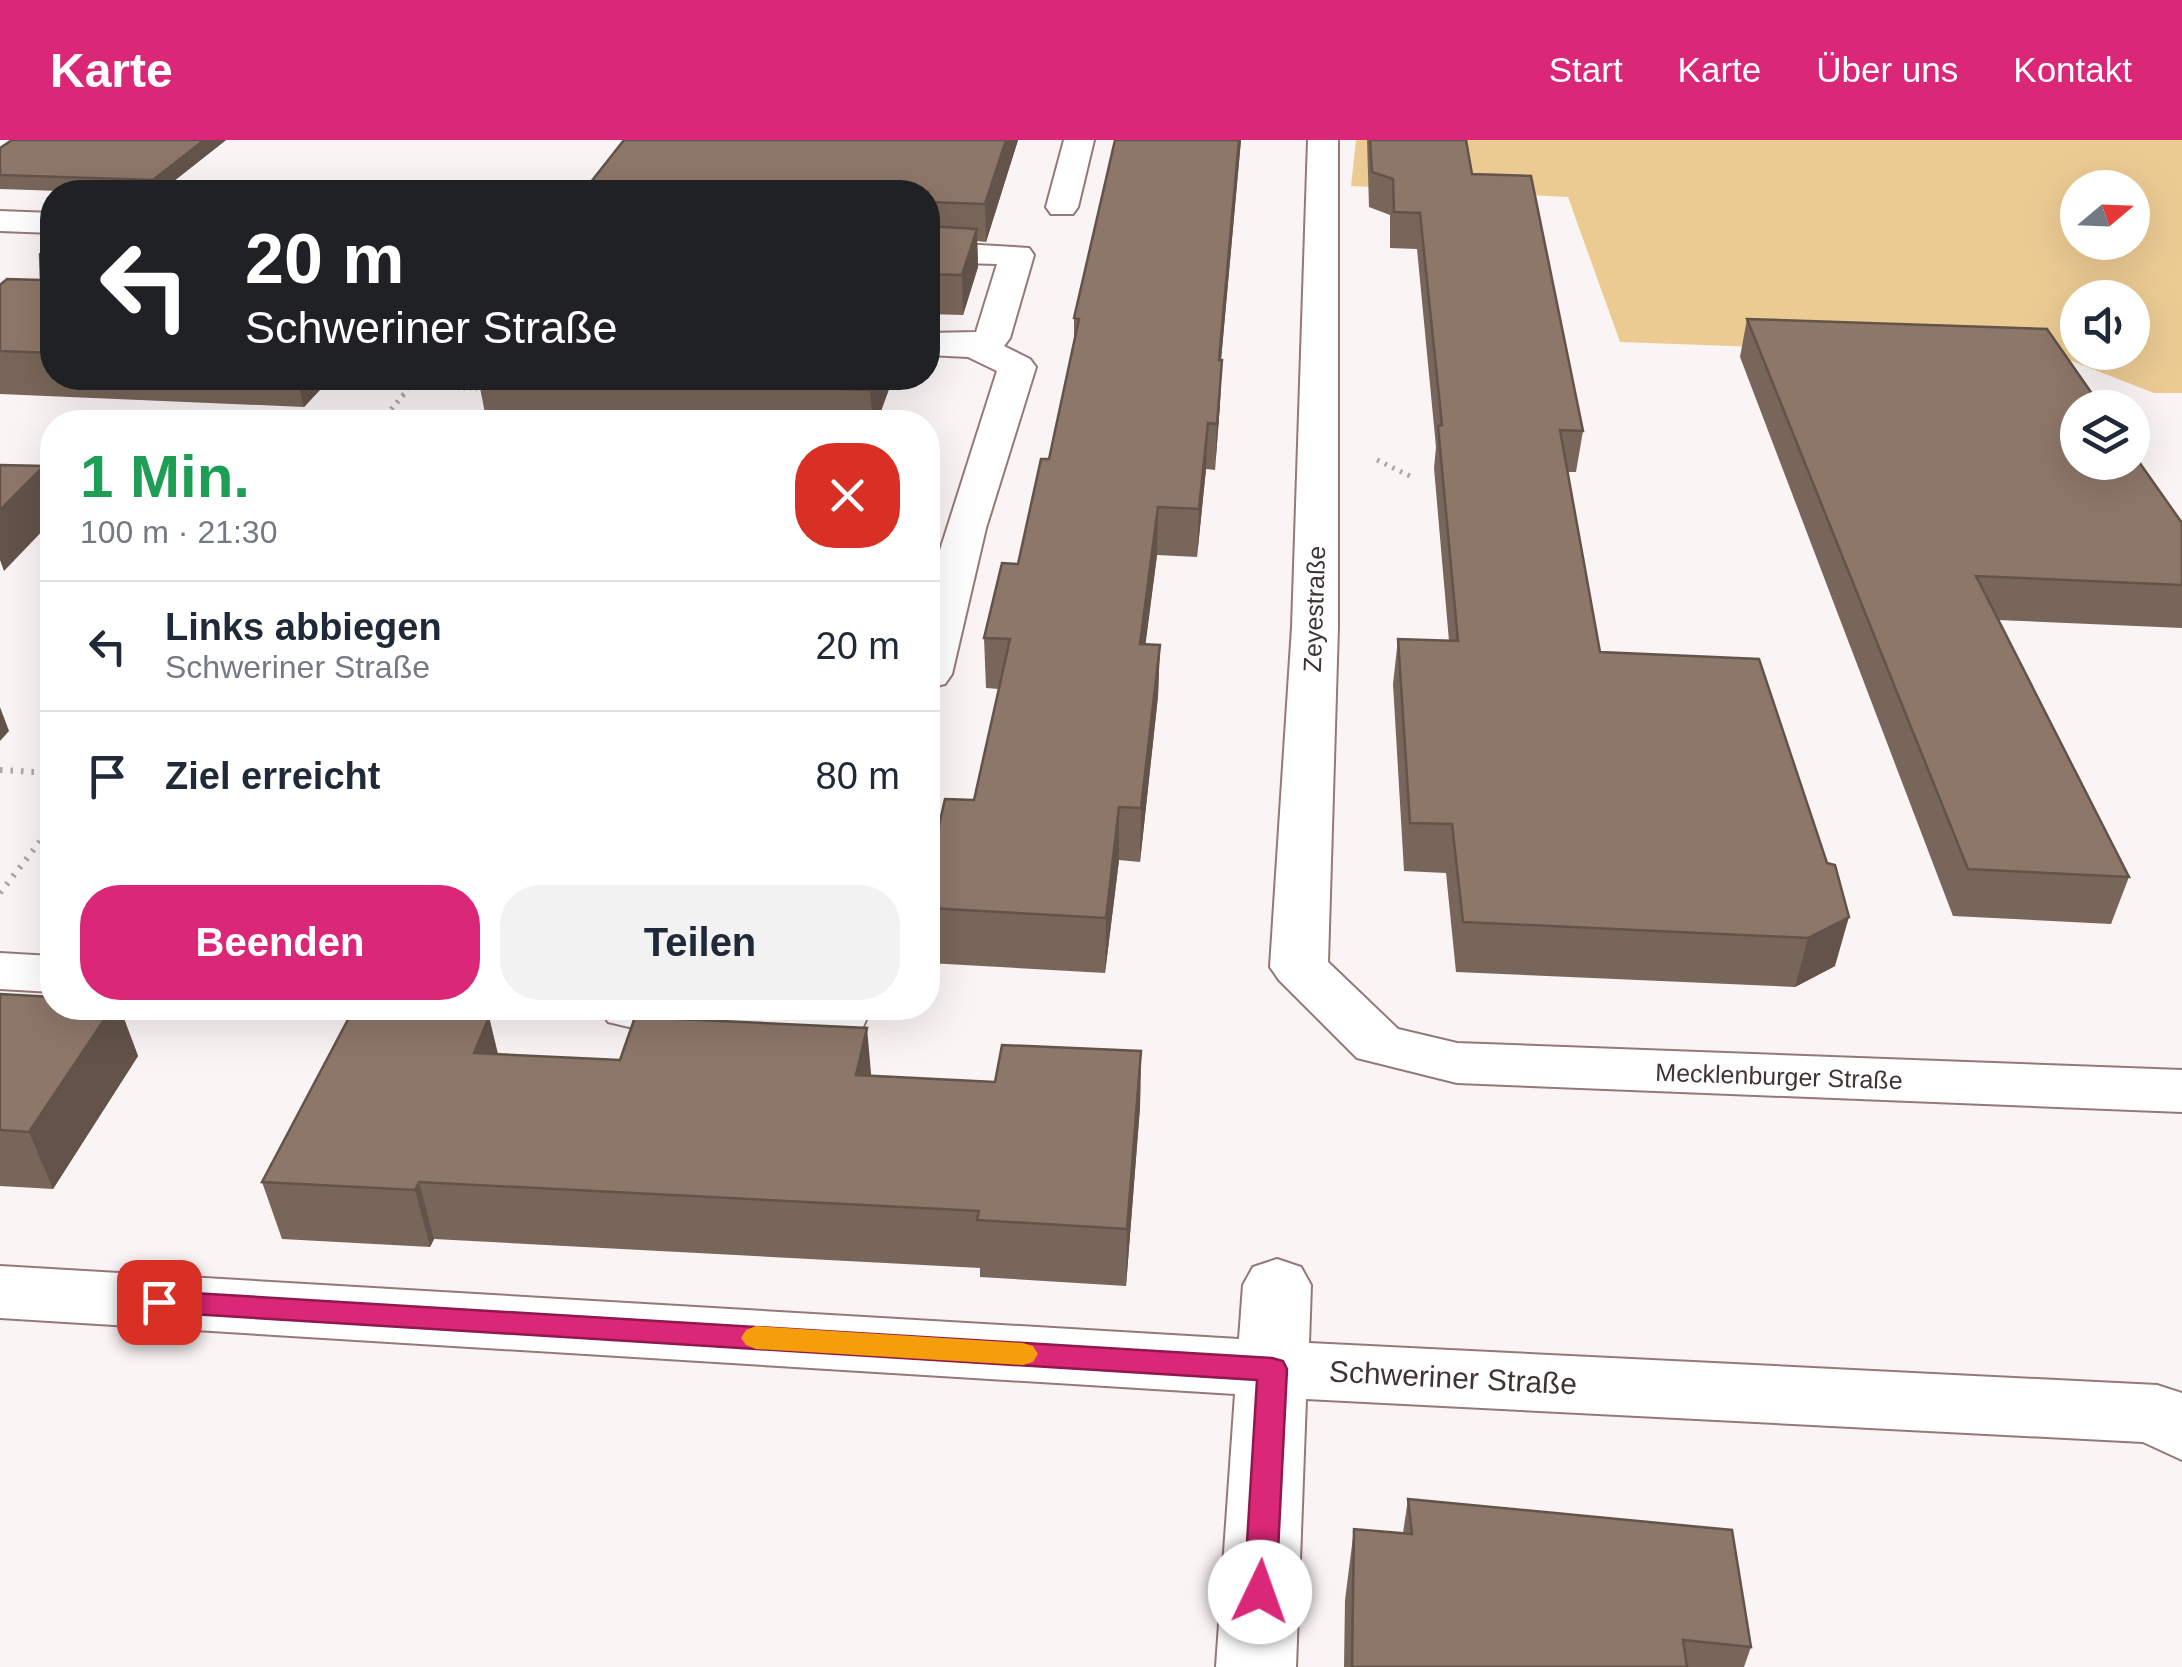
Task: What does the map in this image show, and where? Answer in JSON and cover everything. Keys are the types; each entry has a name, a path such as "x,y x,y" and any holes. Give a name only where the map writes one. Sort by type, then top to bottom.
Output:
{"street":[{"path":"1062,206 1080,140"},
{"name":"Zeyestraße","path":"1323,140 1315,627 1299,967 1378,1044"},
{"path":"0,221 40,223"},
{"path":"940,252 1017,255 992,338 975,346"},
{"path":"940,345 975,346 1017,367 965,528 940,627"},
{"path":"0,970 40,973"},
{"name":"Mecklenburger Straße","path":"1378,1044 1457,1064 2182,1090"},
{"path":"1256,1667 1277,1284"},
{"name":"Schweriner Straße","path":"0,1292 1272,1369 2157,1414 2182,1431"}],"path":[{"path":"390,410 407,390"},
{"path":"486,390 505,391"},
{"path":"0,770 40,772"},
{"path":"0,893 40,842"}],"shaded area":[{"path":"1356,140 2182,140 2182,393 2154,393 2095,370 2150,370 2150,280 2060,280 2060,358 1620,342 1568,197 1351,186"}],"building":[{"path":"12,140 204,140 153,180 0,175 0,148"},
{"path":"624,140 1006,140 985,204 940,202 940,180 592,180"},
{"path":"1115,140 1239,140 1217,424 1208,423 1199,509 1158,507 1140,644 1160,645 1141,808 1119,807 1106,918 940,909 940,821 945,799 974,800 1010,639 984,638 1002,563 1018,564 1041,459 1049,459 1079,319 1074,318"},
{"path":"1370,140 1466,140 1472,174 1531,176 1583,431 1560,430 1600,652 1759,659 1827,863 1835,865 1849,917 1808,938 1463,922 1452,824 1410,823 1398,639 1458,641 1438,426 1442,425 1420,213 1394,212 1393,179 1372,172"},
{"path":"940,227 977,229 962,275 940,274"},
{"path":"7,279 40,280 40,353 0,351 0,285"},
{"path":"1747,319 2047,329 2060,348 2060,370 2076,370 2089,390 2060,390 2060,480 2150,478 2182,523 2182,585 1976,576 2129,877 1968,869"},
{"path":"0,465 40,466 40,470 0,510"},
{"path":"0,994 40,996 40,1020 104,1020 29,1132 0,1130"},
{"path":"348,1020 488,1020 474,1053 620,1060 634,1020 867,1028 856,1075 995,1082 1002,1045 1141,1051 1127,1229 977,1220 979,1211 419,1182 415,1190 262,1182"},
{"path":"1408,1499 1732,1530 1751,1647 1683,1640 1687,1667 1352,1667 1354,1529 1412,1534"}],"slow traffic":[{"path":"756,1338 1023,1354"}],"route":[{"path":"159,1302 1272,1369 1260,1592"}]}
